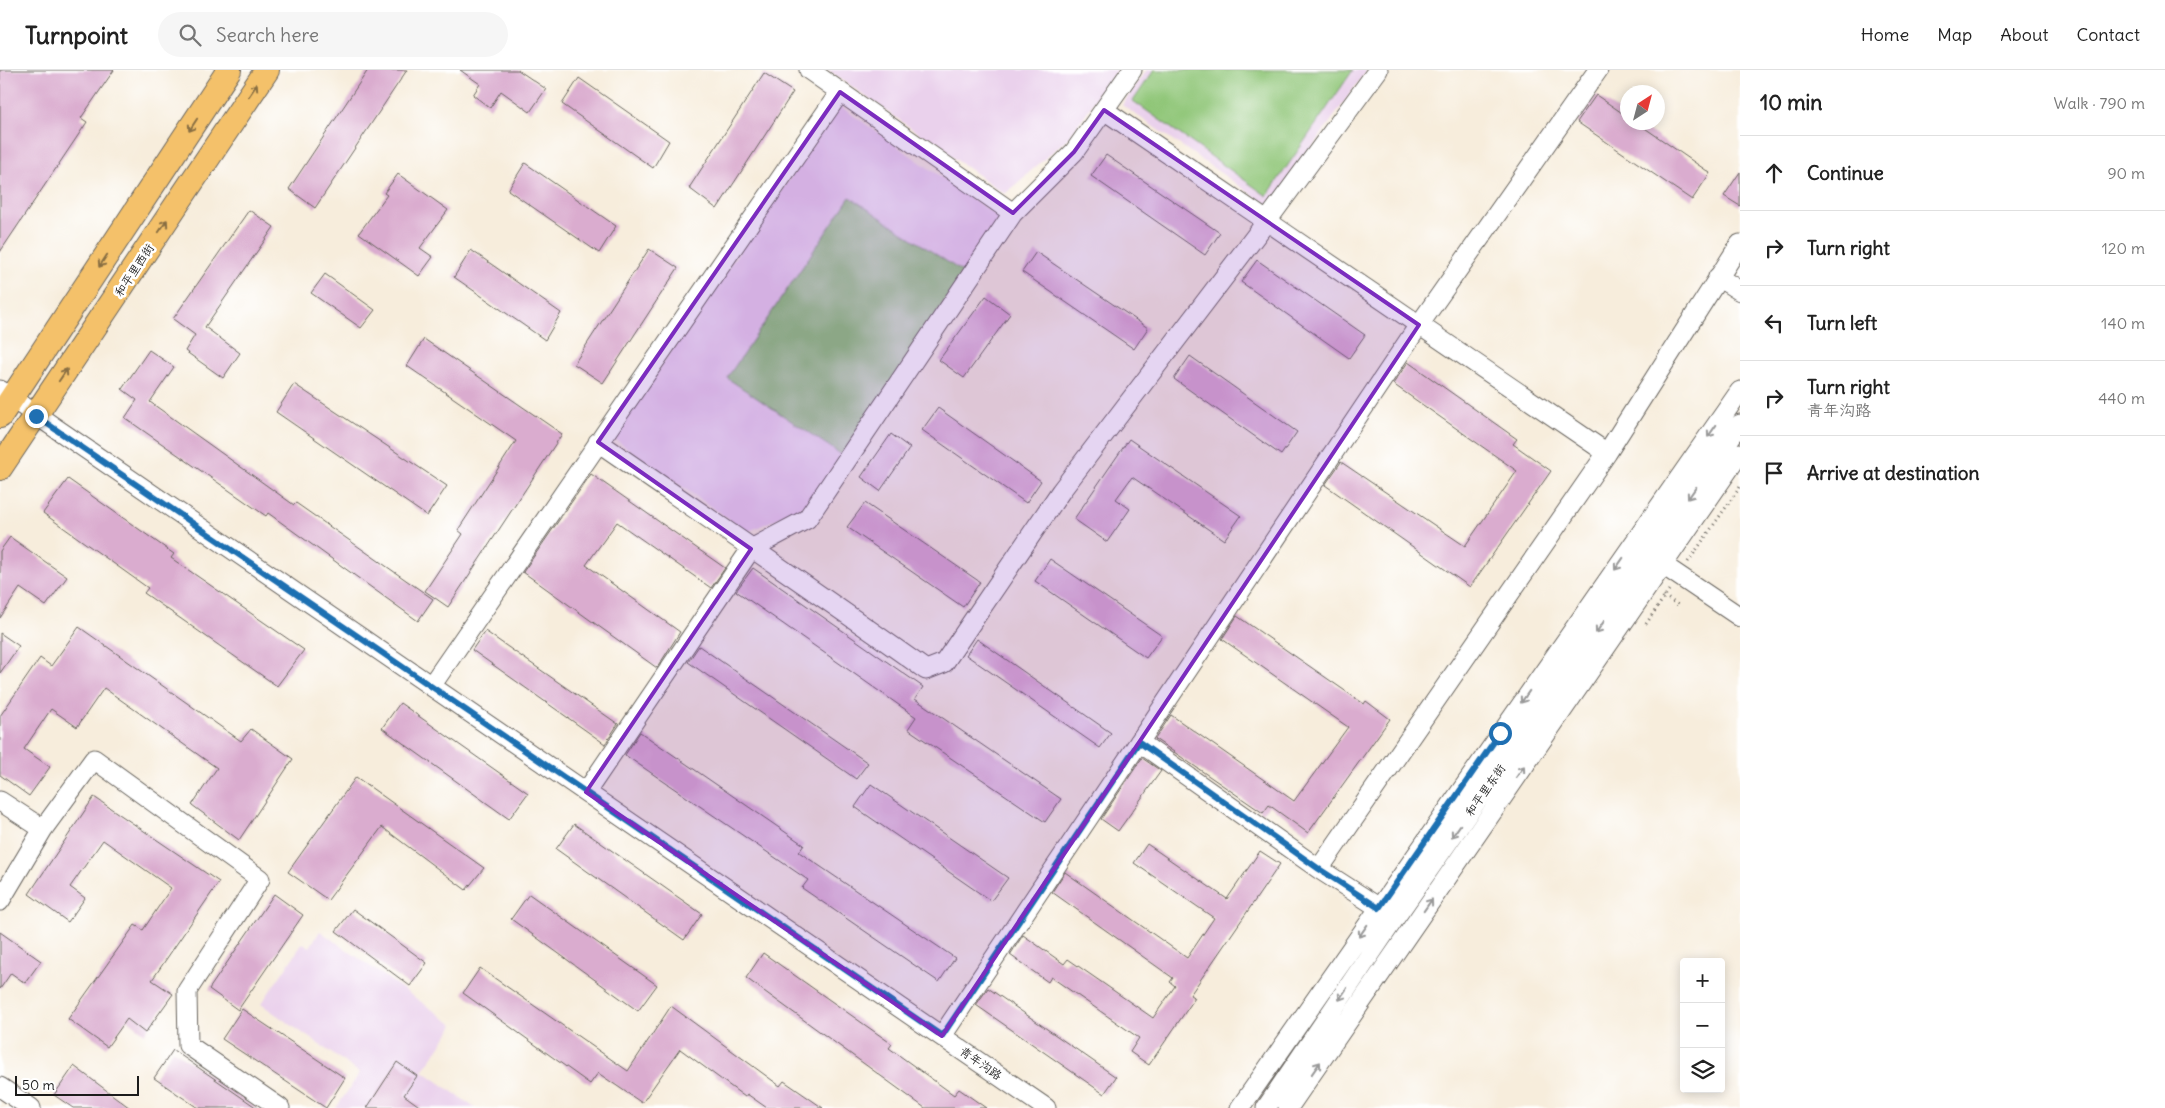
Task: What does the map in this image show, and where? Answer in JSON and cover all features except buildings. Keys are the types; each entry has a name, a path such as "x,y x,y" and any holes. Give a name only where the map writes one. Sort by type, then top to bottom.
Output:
{"main road":[{"path":"4,402 229,70"},
{"name":"和平里西街","path":"0,468 267,70"}],"street":[{"path":"809,70 1013,213"},
{"path":"586,792 751,548 807,519 1013,213 1074,152 1132,70"},
{"path":"598,442 785,570 926,670 944,663 1062,491 1267,221 1378,70"},
{"path":"942,1036 1419,325 1598,70"},
{"path":"431,686 840,92"},
{"path":"1104,110 1607,453"},
{"path":"1319,869 1607,453 1740,244"},
{"path":"1718,277 1740,292"},
{"path":"1240,1108 1387,913 1740,391"},
{"name":"青年沟路","path":"4,402 36,416 1046,1108"},
{"name":"和平里东街","path":"1266,1108 1387,913 1740,424"},
{"name":"和平里东街","path":"1288,1108 1740,454"},
{"path":"1663,564 1740,617"},
{"path":"1139,742 1319,869 1387,913"},
{"path":"3,890 43,829 94,759 260,878 187,991 188,1045 280,1108"},
{"path":"0,801 43,829"},
{"path":"0,1087 31,1108"}],"highlighted area":[{"path":"840,92 1013,213 1074,152 1104,110 1419,325 942,1036 586,792 751,549 598,442"}],"shaded area":[{"path":"828,70 1117,70 1069,137 1005,194"},
{"path":"1147,70 1367,70 1270,207 1122,105"},
{"path":"840,106 1001,219 809,504 747,532 612,437"},
{"path":"320,931 454,1025 423,1071 475,1108 336,1108 360,1073 261,1004 303,943 310,947"}],"green space":[{"path":"1154,70 1353,70 1267,196 1133,101"},
{"path":"850,197 964,273 842,455 727,378"}],"route":[{"path":"36,416 942,1036 1139,742 1319,869 1379,908 1500,733"}]}
